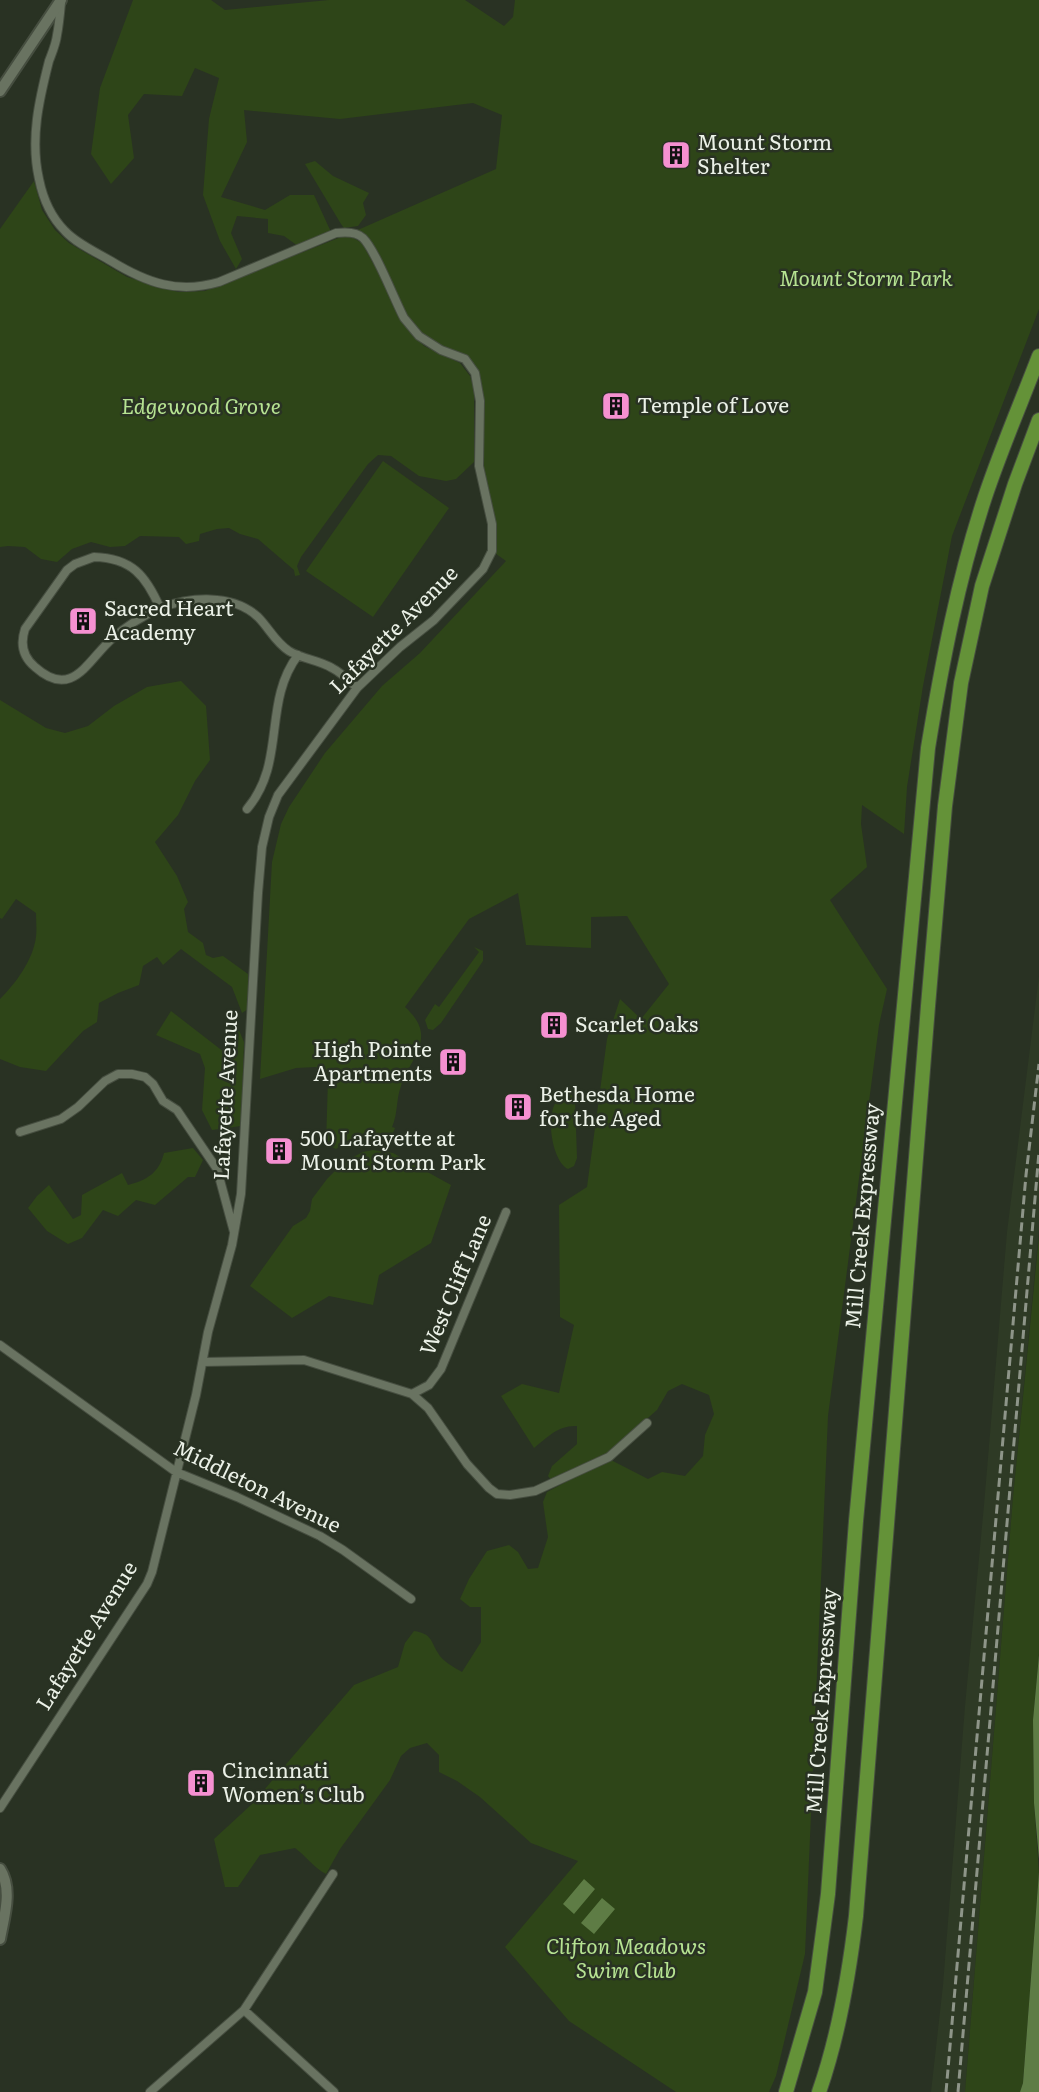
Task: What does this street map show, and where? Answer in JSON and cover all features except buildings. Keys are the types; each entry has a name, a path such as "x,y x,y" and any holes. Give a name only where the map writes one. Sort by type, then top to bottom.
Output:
{"highway":[{"name":"Mill Creek Expressway","path":"786,2092 814,1992 827,1904 856,1521 928,748 944,654 962,577 985,496 1039,356"},
{"path":"819,2092 837,2034 847,1984 856,1916 945,806 960,694 982,586 1015,484 1039,420"}],"street":[{"path":"0,91 61,1"},
{"name":"Lafayette Avenue","path":"0,1808 147,1584 152,1572 203,1362 208,1332 234,1232 241,1194 248,1090 250,1001 262,847 269,817 278,795 357,688 400,647 434,620 483,569 492,551 492,524 478,466 480,401 475,373 465,359 430,344 411,328 362,236 336,233 219,282 191,288 164,285 132,273 67,233 48,209 35,161 34,145 43,87 57,36 61,1"},
{"path":"160,608 146,580 128,564 106,557 86,559 67,570 60,579 25,629 22,646 31,664 42,674 56,679 73,677 84,670 104,646 124,628 160,608 192,599 212,600 247,608 256,615 280,645 298,655 331,667 357,688"},
{"path":"246,809 255,799 266,779 282,686 288,668 298,655"},
{"path":"20,1132 61,1119 78,1107 105,1081 118,1074 145,1077 153,1084 163,1101 177,1110 217,1169 234,1232"},
{"name":"West Cliff Lane","path":"412,1394 429,1384 441,1369 506,1212"},
{"name":"Middleton Avenue","path":"0,1345 176,1472 218,1488 320,1536 411,1599"},
{"path":"203,1362 304,1360 412,1394 428,1408 467,1464 497,1494 510,1495 535,1491 609,1457 620,1450 647,1423"},
{"path":"0,1869 4,1876 6,1895 0,1939"},
{"path":"150,2092 244,2010 333,1874"},
{"path":"244,2010 334,2092"}],"shaded area":[{"path":"1039,976 1039,1230 1013,1497 965,2092 931,2092 943,1985 1007,1232"},
{"path":"1039,1655 1039,1859 1034,1803 1033,1720"},
{"path":"1039,1872 1039,2092 1020,2092 1023,2083"},
{"path":"584,1879 595,1889 574,1914 563,1904"},
{"path":"602,1898 615,1909 594,1934 581,1923"}],"green space":[{"path":"133,0 211,0 225,10 329,0 465,0 504,26 513,17 515,0 1039,0 1039,309 952,536 923,686 907,787 904,834 862,805 861,824 867,867 830,900 887,989 879,1025 828,1416 805,1954 776,2076 769,2092 676,2092 569,2021 505,1947 578,1861 531,1843 480,1797 439,1772 439,1755 427,1743 410,1748 401,1756 390,1780 340,1849 326,1874 295,1848 260,1855 238,1887 225,1887 214,1839 252,1804 354,1685 398,1667 405,1643 414,1631 427,1636 442,1659 462,1672 481,1642 481,1607 470,1607 460,1599 469,1579 487,1551 509,1545 518,1552 528,1569 538,1568 548,1537 543,1502 547,1492 609,1459 648,1479 662,1472 685,1476 703,1456 705,1435 714,1414 709,1395 682,1384 668,1391 657,1410 610,1451 600,1458 551,1480 548,1476 552,1466 577,1444 577,1426 564,1427 534,1448 501,1396 522,1384 559,1393 574,1325 560,1317 559,1205 587,1187 607,1039 620,999 641,1019 669,984 627,916 591,917 591,948 526,945 518,893 469,919 405,1007 415,1018 421,1037 420,1046 399,1091 392,1127 395,1128 391,1138 380,1141 347,1141 336,1149 326,1144 328,1079 316,1067 296,1068 260,1079 272,862 281,824 289,807 325,753 382,686 420,653 506,561 492,551 492,524 479,466 479,420 471,365 441,350 411,328 362,236 351,233 496,169 502,115 473,103 340,119 244,110 247,142 221,197 265,210 290,195 314,195 331,232 298,246 284,236 268,233 268,219 237,216 231,233 242,259 236,269 220,241 203,195 209,119 219,78 195,68 182,96 144,94 128,115 134,158 111,184 91,154 100,88"},
{"path":"315,161 333,176 369,193 363,203 366,215 358,226 344,228 341,224 305,164"},
{"name":"Edgewood Grove","path":"34,181 42,210 55,230 69,243 127,277 178,292 205,291 341,237 350,236 362,243 410,331 424,346 460,363 470,376 474,390 474,462 456,479 446,481 419,476 391,456 378,455 368,464 301,557 297,566 300,575 295,576 294,570 258,539 229,528 200,534 199,541 186,544 179,537 140,536 125,546 110,547 91,542 72,549 57,562 41,559 25,547 0,547 0,229"},
{"path":"383,461 449,508 373,617 306,571"},
{"path":"181,681 206,706 210,760 195,781 178,815 155,842 177,876 188,902 184,909 188,932 203,943 206,955 213,958 223,956 248,974 248,1009 242,1013 232,987 181,949 163,965 157,957 143,966 139,985 99,1003 97,1022 83,1031 46,1071 20,1067 0,1059 0,999 28,963 36,937 36,913 16,899 2,919 0,918 0,700 46,728 65,733 88,726 114,706 147,687"},
{"path":"474,947 483,951 483,961 441,1023 433,1030 428,1029 425,1020 435,1004 439,1007 479,952"},
{"path":"171,1011 224,1052 235,1021 244,1042 241,1126 212,1130 202,1110 205,1068 200,1054 156,1035"},
{"path":"570,1093 575,1099 577,1158 574,1166 568,1169 561,1163 556,1153 551,1128 555,1104 561,1096"},
{"path":"193,1148 203,1160 195,1177 188,1177 155,1205 136,1200 118,1216 103,1210 82,1238 68,1244 47,1231 28,1208 49,1185 73,1219 81,1215 82,1195 122,1173 128,1185 141,1181 155,1171 164,1153"},
{"path":"373,1150 393,1153 451,1185 431,1243 379,1275 373,1305 329,1296 292,1318 250,1286 293,1226 306,1218 312,1199 327,1179 345,1161"},
{"path":"1039,1236 1039,1654 1033,1720 1034,1803 1039,1872 1023,2083 1020,2092 965,2092 1013,1497"}],"railway":[{"path":"946,2092 1026,1175 1039,1064"},
{"path":"958,2092 1039,1152"}],"place":[{"name":"Mount Storm Shelter","path":"676,155"},
{"name":"Temple of Love","path":"616,406"},
{"name":"Sacred Heart Academy","path":"83,621"},
{"name":"Scarlet Oaks","path":"554,1025"},
{"name":"High Pointe Apartments","path":"453,1062"},
{"name":"Bethesda Home for the Aged","path":"518,1107"},
{"name":"500 Lafayette at Mount Storm Park","path":"279,1151"},
{"name":"Cincinnati Women’s Club","path":"201,1783"}],"park label":[{"name":"Mount Storm Park","path":"866,279"},
{"name":"Clifton Meadows Swim Club","path":"626,1959"}]}
